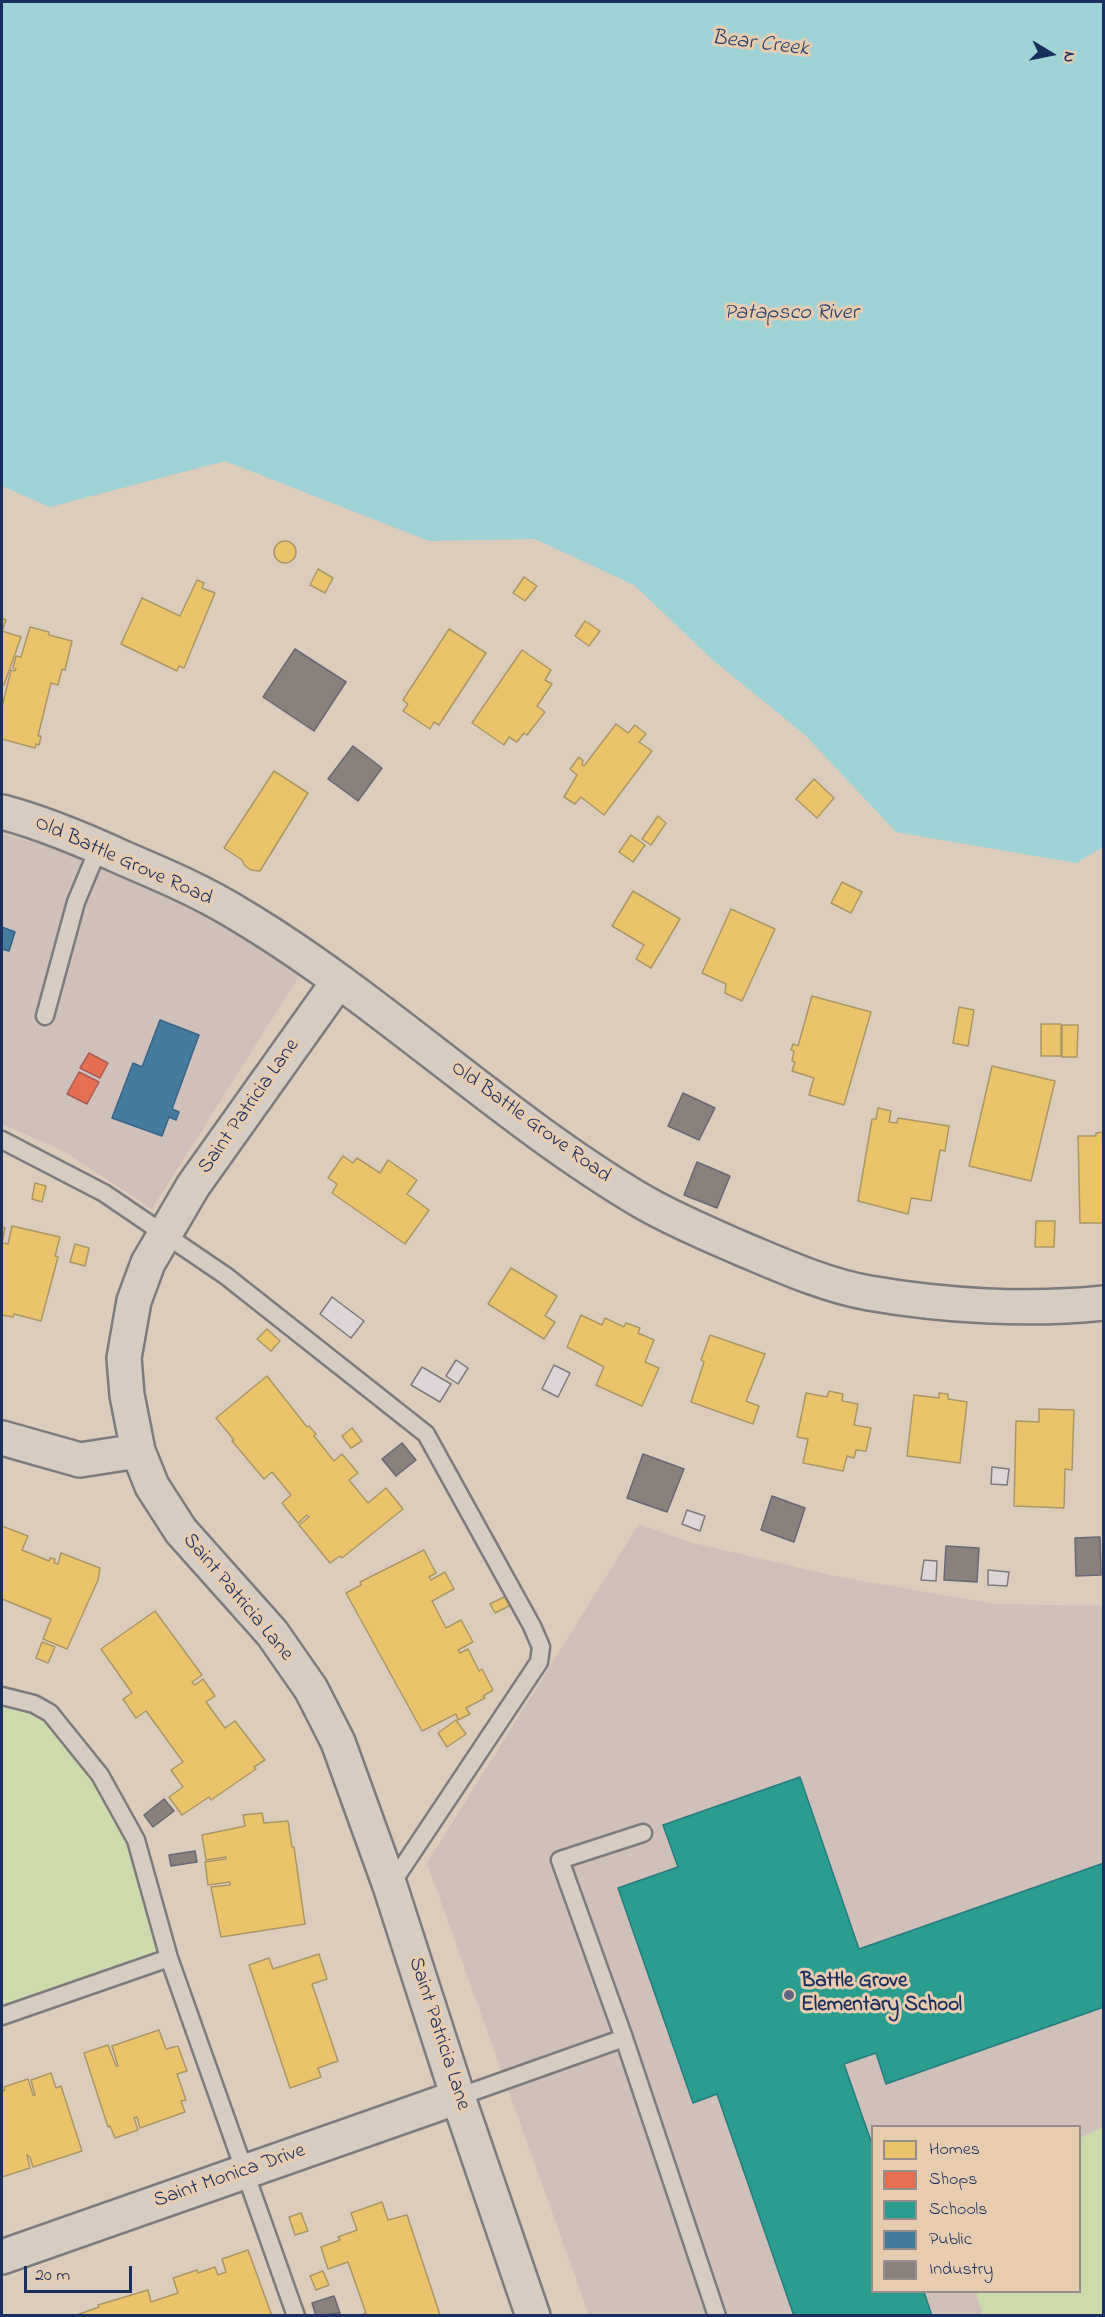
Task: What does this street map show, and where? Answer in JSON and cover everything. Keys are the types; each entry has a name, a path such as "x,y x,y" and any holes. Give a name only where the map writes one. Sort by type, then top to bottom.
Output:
{"street":[{"name":"Old Battle Grove Road","path":"2,812 72,835 170,877 239,914 338,982 553,1143 612,1182 674,1218 766,1259 868,1293 956,1303 1034,1307 1063,1308 1104,1303"},
{"name":"Saint Patricia Lane","path":"338,982 193,1186 148,1263 134,1301 124,1358 127,1395 138,1451 152,1486 181,1531 272,1633 311,1689 338,1742 390,1886 458,2097 533,2316"},
{"path":"2,1438 80,1460 138,1451"},
{"name":"Saint Monica Drive","path":"2,2257 458,2097"}],"lane":[{"path":"45,1016 76,902 99,847"},
{"path":"2,1140 104,1193 226,1276 426,1434 541,1647 539,1662 390,1886"},
{"path":"2,1696 34,1704 50,1713 100,1775 136,1840 169,1958 296,2316"},
{"path":"642,1833 560,1860 624,2037 717,2316"},
{"path":"2,2016 169,1958"},
{"path":"458,2097 624,2037"}],"shaded area":[{"path":"2,834 100,860 303,970 152,1209 63,1151 2,1124"},
{"name":"Battle Grove Elementary School","path":"639,1524 689,1542 839,1577 996,1604 1103,1606 1103,2315 589,2315 427,1863"}],"green space":[{"path":"2,1700 33,1707 97,1775 132,1841 163,1953 2,2009"},
{"path":"1103,2127 1103,2315 983,2315 976,2293 1081,2293 1081,2138"}],"water":[{"name":"Patapsco River","path":"2,2 1103,2 1103,847 1076,863 896,832 805,735 714,661 634,585 535,539 429,541 225,461 50,507 2,486"}],"building: Homes":[{"path":"285,541 293,544 296,552 293,560 285,563 277,560 274,552 277,544"},
{"path":"318,569 333,578 325,593 310,585"},
{"path":"524,577 537,586 525,601 513,593"},
{"path":"197,580 204,583 202,588 215,593 184,668 179,666 177,671 121,644 142,598 180,616"},
{"path":"2,618 6,620 2,631"},
{"path":"585,621 600,631 589,646 575,636"},
{"path":"30,627 72,641 65,670 62,669 58,685 51,683 38,736 41,736 39,745 36,744 35,748 2,739 2,707 11,670 16,669 13,668 16,656 21,657"},
{"path":"449,629 486,653 439,725 434,722 430,729 403,711 408,704 403,700"},
{"path":"2,631 21,637 4,685 2,684"},
{"path":"522,650 551,670 545,680 552,684 537,706 545,712 527,735 524,733 517,742 509,737 504,745 472,723"},
{"path":"616,724 628,733 635,725 646,734 639,742 652,751 604,815 581,797 575,804 564,797 577,775 570,769 579,757 584,766"},
{"path":"274,771 308,793 260,871 251,870 242,860 224,848"},
{"path":"814,779 834,798 817,818 796,799"},
{"path":"658,816 666,823 651,845 642,839"},
{"path":"631,835 645,845 633,862 619,852"},
{"path":"842,882 862,892 851,913 831,903"},
{"path":"633,891 680,919 651,968 636,959 644,945 612,926"},
{"path":"731,909 775,929 742,1001 725,993 726,984 702,973"},
{"path":"812,996 871,1012 844,1105 809,1095 814,1078 792,1071 795,1062 792,1061 794,1051 791,1050 793,1044 798,1046"},
{"path":"959,1007 974,1010 968,1046 953,1043"},
{"path":"1041,1024 1061,1024 1061,1056 1041,1056"},
{"path":"1062,1025 1078,1025 1077,1057 1062,1057"},
{"path":"992,1066 1055,1081 1031,1181 969,1166"},
{"path":"878,1108 891,1111 889,1122 897,1123 898,1118 949,1126 945,1151 940,1150 931,1201 911,1198 908,1214 858,1201 872,1119 876,1119"},
{"path":"1104,1132 1104,1223 1080,1223 1078,1136 1096,1136 1096,1133"},
{"path":"343,1156 353,1163 357,1158 380,1173 388,1160 417,1180 407,1194 429,1210 405,1244 332,1193 337,1184 328,1178"},
{"path":"35,1183 46,1186 42,1202 32,1199"},
{"path":"1036,1221 1055,1221 1054,1247 1035,1247"},
{"path":"12,1226 60,1237 55,1256 58,1257 41,1321 14,1314 13,1317 2,1315 2,1243 8,1244"},
{"path":"2,1227 5,1228 2,1243"},
{"path":"75,1244 89,1248 85,1266 70,1262"},
{"path":"511,1268 557,1296 545,1316 555,1322 544,1339 488,1304"},
{"path":"581,1315 602,1325 605,1318 624,1327 626,1323 640,1328 638,1333 654,1340 645,1362 659,1368 642,1406 596,1385 604,1367 567,1347"},
{"path":"267,1329 280,1341 271,1351 257,1339"},
{"path":"710,1335 765,1354 746,1401 759,1406 753,1424 691,1402 704,1362 701,1360"},
{"path":"267,1376 307,1427 309,1426 316,1434 314,1436 334,1461 342,1454 358,1473 349,1480 368,1503 386,1488 403,1509 342,1558 340,1556 330,1563 299,1525 309,1517 307,1515 298,1523 282,1503 291,1495 272,1472 264,1479 216,1418"},
{"path":"829,1391 843,1394 842,1401 858,1404 854,1425 871,1428 866,1451 856,1450 854,1458 847,1456 843,1471 803,1463 808,1439 797,1437 806,1393 827,1397"},
{"path":"939,1393 948,1394 948,1399 967,1402 960,1463 907,1456 914,1395 939,1398"},
{"path":"1039,1409 1074,1410 1072,1470 1065,1469 1064,1508 1014,1506 1016,1421 1039,1422"},
{"path":"352,1428 362,1441 351,1448 342,1436"},
{"path":"2,1526 28,1536 22,1550 49,1561 50,1558 55,1559 54,1563 58,1564 61,1553 100,1568 98,1580 67,1649 43,1639 51,1619 2,1599"},
{"path":"424,1550 436,1573 429,1577 431,1580 445,1572 454,1589 432,1601 446,1628 461,1620 473,1642 458,1650 460,1653 468,1649 479,1671 482,1669 493,1690 483,1696 485,1698 466,1708 470,1714 458,1720 456,1714 422,1731 346,1593 361,1585 360,1582"},
{"path":"506,1596 511,1605 495,1613 490,1604"},
{"path":"155,1611 202,1675 192,1682 195,1685 203,1679 215,1696 206,1702 225,1728 235,1721 265,1760 254,1767 256,1769 211,1800 209,1797 182,1815 169,1797 183,1787 171,1770 183,1762 146,1711 136,1718 123,1699 132,1693 101,1649"},
{"path":"42,1642 55,1647 48,1663 36,1658"},
{"path":"456,1720 466,1734 447,1747 438,1733"},
{"path":"262,1813 264,1823 288,1821 305,1924 221,1937 211,1887 230,1885 230,1882 208,1885 205,1862 226,1859 226,1857 206,1860 202,1835 245,1826 243,1815"},
{"path":"319,1954 327,1979 312,1984 338,2061 318,2068 321,2077 290,2088 249,1965 269,1958 273,1969"},
{"path":"159,2030 166,2049 178,2046 187,2071 177,2074 186,2100 181,2101 185,2112 140,2128 137,2117 134,2118 138,2130 115,2138 110,2126 108,2127 84,2053 108,2045 116,2066 118,2066 112,2046"},
{"path":"51,2073 56,2088 61,2086 82,2151 33,2167 27,2155 30,2168 2,2177 2,2091 5,2090 4,2087 28,2079 33,2095 35,2095 31,2080"},
{"path":"382,2202 388,2220 407,2215 440,2315 359,2316 366,2313 348,2262 328,2269 321,2247 357,2230 351,2213"},
{"path":"301,2213 308,2231 295,2235 289,2217"},
{"path":"248,2250 272,2316 74,2316 99,2307 98,2305 148,2290 151,2302 178,2293 173,2278 215,2267 218,2275 226,2272 222,2259"},
{"path":"323,2271 329,2285 316,2290 310,2276"}],"building: Shops":[{"path":"89,1053 108,1063 100,1078 80,1068"},
{"path":"79,1072 99,1082 87,1104 67,1094"}],"building: Schools":[{"path":"800,1777 859,1949 1104,1863 1104,2007 886,2084 876,2053 844,2064 871,2141 871,2293 924,2293 932,2316 794,2316 717,2094 693,2103 618,1888 678,1867 663,1825"}],"building: Public":[{"path":"2,927 15,932 9,951 2,949"},
{"path":"160,1020 199,1035 172,1109 179,1112 176,1120 169,1117 162,1136 112,1118 133,1063 142,1067"}],"building: Industry":[{"path":"295,649 346,682 314,731 263,697"},
{"path":"353,746 382,768 358,801 328,779"},
{"path":"683,1093 715,1108 699,1140 668,1126"},
{"path":"697,1162 730,1176 717,1208 684,1195"},
{"path":"402,1443 416,1460 396,1476 382,1459"},
{"path":"643,1454 684,1469 667,1512 627,1498"},
{"path":"772,1496 805,1508 794,1542 761,1530"},
{"path":"1100,1537 1101,1575 1076,1576 1075,1538"},
{"path":"946,1546 979,1548 977,1582 944,1580"},
{"path":"164,1799 174,1811 153,1827 144,1815"},
{"path":"195,1851 197,1862 171,1866 169,1855"},
{"path":"334,2296 340,2313 316,2316 312,2303"}],"building: Other":[{"path":"332,1297 364,1321 351,1338 320,1314"},
{"path":"456,1360 468,1368 458,1384 446,1376"},
{"path":"554,1365 570,1373 558,1397 542,1389"},
{"path":"422,1367 451,1384 440,1402 411,1385"},
{"path":"992,1467 1009,1469 1007,1485 991,1484"},
{"path":"687,1510 705,1516 700,1531 682,1524"},
{"path":"924,1560 937,1561 936,1581 921,1580"},
{"path":"988,1570 1009,1572 1007,1586 988,1585"}],"place":[{"name":"Battle Grove Elementary School","path":"789,1995"}],"water label":[{"name":"Bear Creek","path":"760,45"}]}
